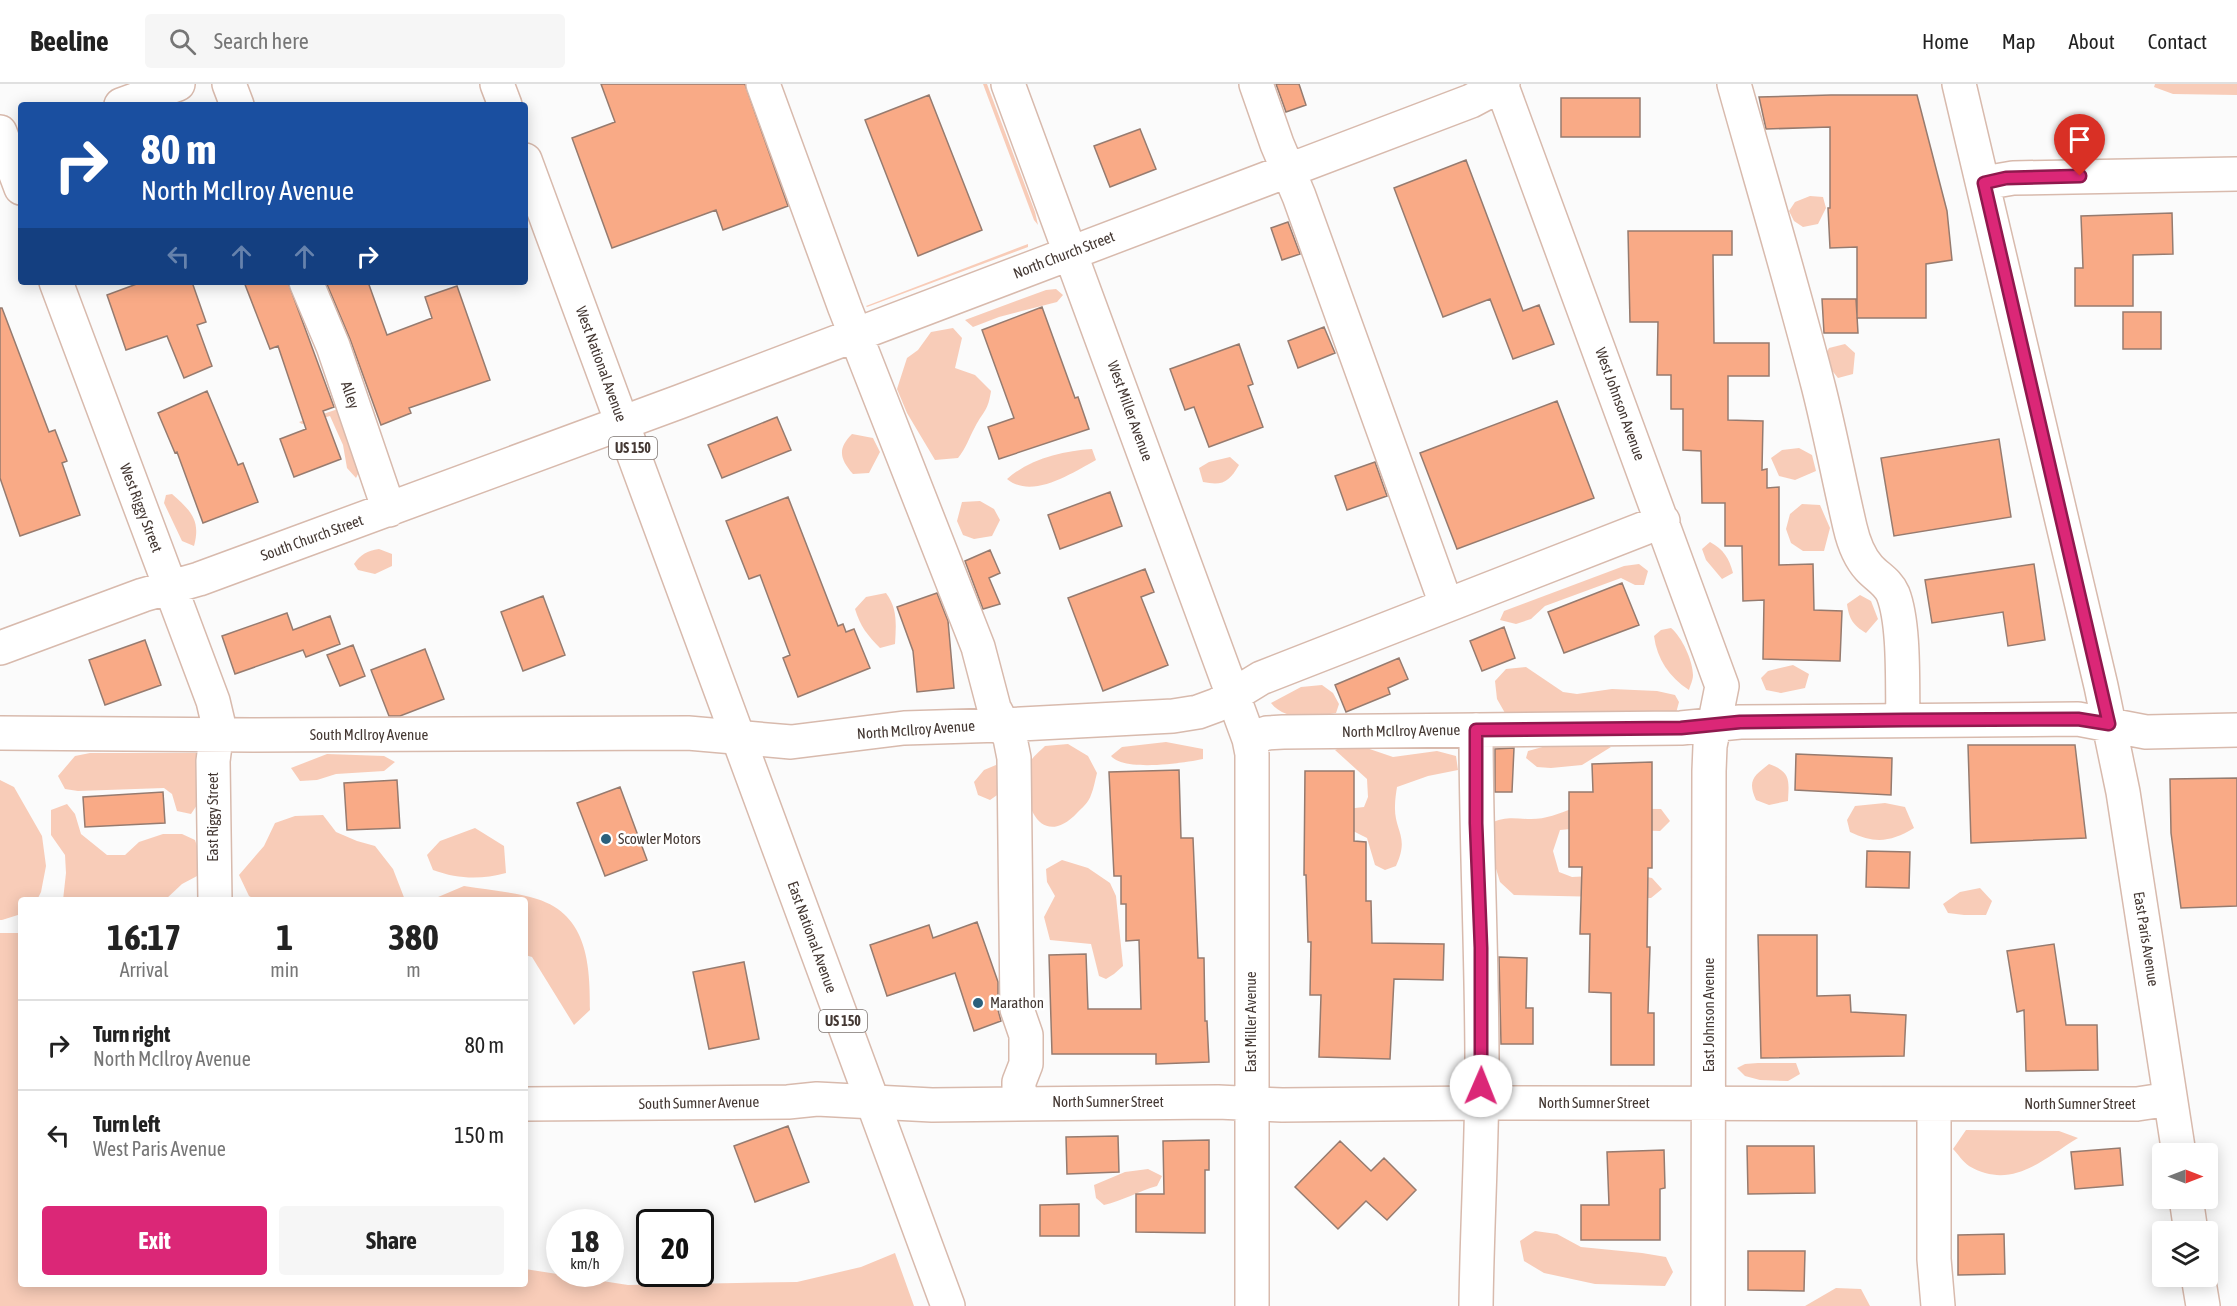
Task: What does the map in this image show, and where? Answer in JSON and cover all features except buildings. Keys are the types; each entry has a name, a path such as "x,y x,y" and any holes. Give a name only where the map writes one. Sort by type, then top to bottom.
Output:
{"street":[{"path":"129,102 178,84"},
{"path":"229,84 236,102"},
{"path":"497,84 504,102"},
{"path":"763,84 856,335 978,647 994,708 1011,738 1014,758 1017,1009 1026,1035 1026,1064 1019,1082 1019,1103"},
{"name":"West Miller Avenue","path":"1008,84 1249,739"},
{"path":"1256,84 1299,196 1446,604"},
{"name":"North Church Street","path":"623,423 1471,101 1502,84"},
{"name":"West Johnson Avenue","path":"1502,84 1722,686 1715,725"},
{"path":"1734,84 1819,387 1850,528 1860,555 1892,592 1897,610 1902,658 1903,720"},
{"name":"East Paris Avenue","path":"1959,84 2109,724 2122,792 2177,1143"},
{"path":"7,143 18,178"},
{"name":"West National Avenue","path":"528,168 738,737"},
{"path":"1984,183 2013,177 2237,174"},
{"name":"West Riggy Street","path":"57,285 213,701 218,722 218,735"},
{"name":"Alley","path":"307,285 333,346 388,510"},
{"name":"South Church Street","path":"0,648 143,595 199,579 623,423"},
{"name":"North McIlroy Avenue","path":"738,737 790,742 904,728 1173,716 1198,712 1217,705 1261,678 1663,521"},
{"name":"North McIlroy Avenue","path":"1249,739 1283,732 1681,728 1740,722 1903,720 2078,719 2146,732 2237,730"},
{"name":"East Johnson Avenue","path":"1708,1306 1709,771 1710,746 1715,725"},
{"path":"1476,730 1476,823 1482,959 1476,1306"},
{"name":"South McIlroy Avenue","path":"0,733 218,735 688,733 738,737"},
{"name":"East Riggy Street","path":"214,897 213,761 218,735"},
{"name":"East National Avenue","path":"738,737 948,1306"},
{"name":"East Miller Avenue","path":"1249,739 1252,780 1252,1306"},
{"name":"South Sumner Avenue","path":"528,1104 788,1102 817,1099 873,1102"},
{"name":"North Sumner Street","path":"873,1102 932,1105 1218,1102 1282,1105 2137,1104 2170,1099"},
{"path":"1934,1104 1934,1258 1938,1306"},
{"path":"2200,1287 2203,1306"}],"shaded area":[{"path":"983,84 987,84 1038,225 1034,220"},
{"path":"2155,84 2237,84 2237,95 2173,94 2154,87"},
{"path":"1810,196 1823,197 1826,208 1818,224 1803,227 1794,221 1789,211 1795,202"},
{"path":"1028,244 1028,247 866,306"},
{"path":"1056,289 1063,295 1057,302 999,317 973,327 965,320 1046,290"},
{"path":"953,328 962,338 955,368 975,375 991,391 987,407 958,458 935,460 907,413 897,389 907,358 918,350 931,332"},
{"path":"1845,344 1855,353 1853,374 1838,378 1830,368 1825,356 1829,348"},
{"path":"338,409 362,466 356,478 347,468 343,445 330,416 302,424 299,422"},
{"path":"852,434 873,438 880,452 869,473 853,474 845,464 842,449"},
{"path":"1799,448 1812,455 1816,471 1795,480 1779,476 1771,458 1782,450"},
{"path":"1092,449 1096,460 1052,482 1028,487 1017,485 1007,479 1025,466 1047,457"},
{"path":"1230,457 1239,465 1228,479 1221,483 1203,482 1199,468 1209,462"},
{"path":"172,494 193,517 196,529 194,546 182,541 164,503 166,495"},
{"path":"980,501 994,509 1000,520 992,536 974,539 963,535 957,521 962,502"},
{"path":"1802,504 1820,505 1830,528 1824,551 1803,551 1791,543 1786,529 1790,514"},
{"path":"1710,542 1719,548 1728,559 1733,573 1722,579 1706,560 1702,549"},
{"path":"379,549 392,554 392,566 375,574 358,570 354,564 362,555"},
{"path":"1639,564 1648,571 1644,585 1635,585 1621,578 1545,606 1531,619 1516,624 1500,620 1504,611 1624,566"},
{"path":"886,593 893,605 896,624 895,644 880,648 859,621 855,609 866,597"},
{"path":"1860,595 1871,601 1878,619 1866,633 1852,621 1847,604"},
{"path":"1671,628 1683,643 1693,669 1689,690 1665,667 1658,652 1654,636 1661,630"},
{"path":"1793,665 1809,674 1805,688 1781,693 1766,690 1761,678 1768,671"},
{"path":"1526,667 1563,692 1577,694 1612,689 1657,691 1675,695 1679,702 1676,713 1505,713 1497,699 1495,681 1506,669"},
{"path":"1322,685 1333,693 1339,704 1336,713 1310,717 1292,716 1277,709 1271,703 1301,687"},
{"path":"1564,741 1602,744 1611,747 1582,765 1537,767 1526,758 1528,751"},
{"path":"1166,742 1203,749 1203,759 1141,765 1118,761 1111,756 1122,747"},
{"path":"1352,743 1393,757 1437,751 1456,756 1458,770 1428,776 1397,787 1395,815 1402,847 1396,866 1385,870 1375,865 1367,838 1353,831 1346,809 1364,807 1368,797 1367,779 1335,750"},
{"path":"1068,744 1088,756 1097,773 1089,800 1085,805 1064,824 1052,827 1042,824 1035,816 1027,791 1027,777 1031,761 1045,746"},
{"path":"90,753 196,753 200,769 201,799 191,814 177,811 172,794 164,788 78,791 65,789 58,776 75,756"},
{"path":"327,754 384,756 395,762 384,771 336,774 317,780 300,781 291,768"},
{"path":"1769,764 1785,774 1789,787 1788,801 1769,805 1756,800 1752,783 1759,772"},
{"path":"996,765 1003,773 1003,791 990,800 978,795 974,782 984,770"},
{"path":"0,780 14,787 42,836 46,866 38,897 18,897 18,915 0,920"},
{"path":"1885,803 1905,807 1914,828 1883,840 1875,840 1850,832 1847,820 1855,806"},
{"path":"67,804 75,814 81,834 107,855 125,855 139,842 163,834 182,834 195,840 200,855 199,875 182,884 168,897 63,897 65,855 51,835 51,810"},
{"path":"1573,808 1661,809 1670,821 1660,831 1582,828 1560,830 1553,851 1559,872 1572,877 1630,874 1652,878 1662,889 1651,898 1514,895 1500,882 1494,862 1492,823 1506,819 1542,818"},
{"path":"323,815 336,832 375,846 393,869 404,897 249,896 239,875 264,846 275,823 295,816"},
{"path":"475,828 504,846 506,873 469,878 433,870 427,855 440,841"},
{"path":"1062,860 1088,868 1110,883 1116,896 1123,966 1106,979 1099,976 1091,944 1050,940 1044,917 1055,896 1047,882 1046,869"},
{"path":"464,886 511,893 537,899 554,907 567,917 583,944 589,976 590,1010 574,1025 532,957 528,956 528,897 438,897"},
{"path":"1980,888 1992,901 1986,915 1948,913 1943,904 1960,892"},
{"path":"0,933 18,933 18,1287 528,1287 528,1269 546,1272 546,1287 624,1287 624,1284 636,1285 636,1287 714,1287 714,1283 797,1282 861,1267 895,1253 914,1306 0,1306"},
{"path":"1796,1063 1800,1074 1788,1081 1760,1080 1745,1076 1737,1068 1745,1064"},
{"path":"1966,1130 2059,1131 2078,1138 2039,1163 2013,1174 1999,1175 1985,1173 1969,1166 1953,1149"},
{"path":"1148,1169 1162,1176 1157,1186 1104,1205 1096,1198 1094,1185 1125,1172"},
{"path":"1535,1231 1557,1234 1581,1247 1666,1257 1673,1272 1665,1286 1595,1284 1544,1273 1524,1261 1520,1241"},
{"path":"1836,1288 1861,1289 1870,1306 1805,1306"}],"place":[{"name":"Scowler Motors","path":"606,839"},
{"name":"Marathon","path":"978,1003"}],"route":[{"path":"1481,1086 1481,948 1476,823 1476,730 1681,728 1740,722 1903,720 2078,719 2109,724 1984,183 2006,178 2080,176"}]}
